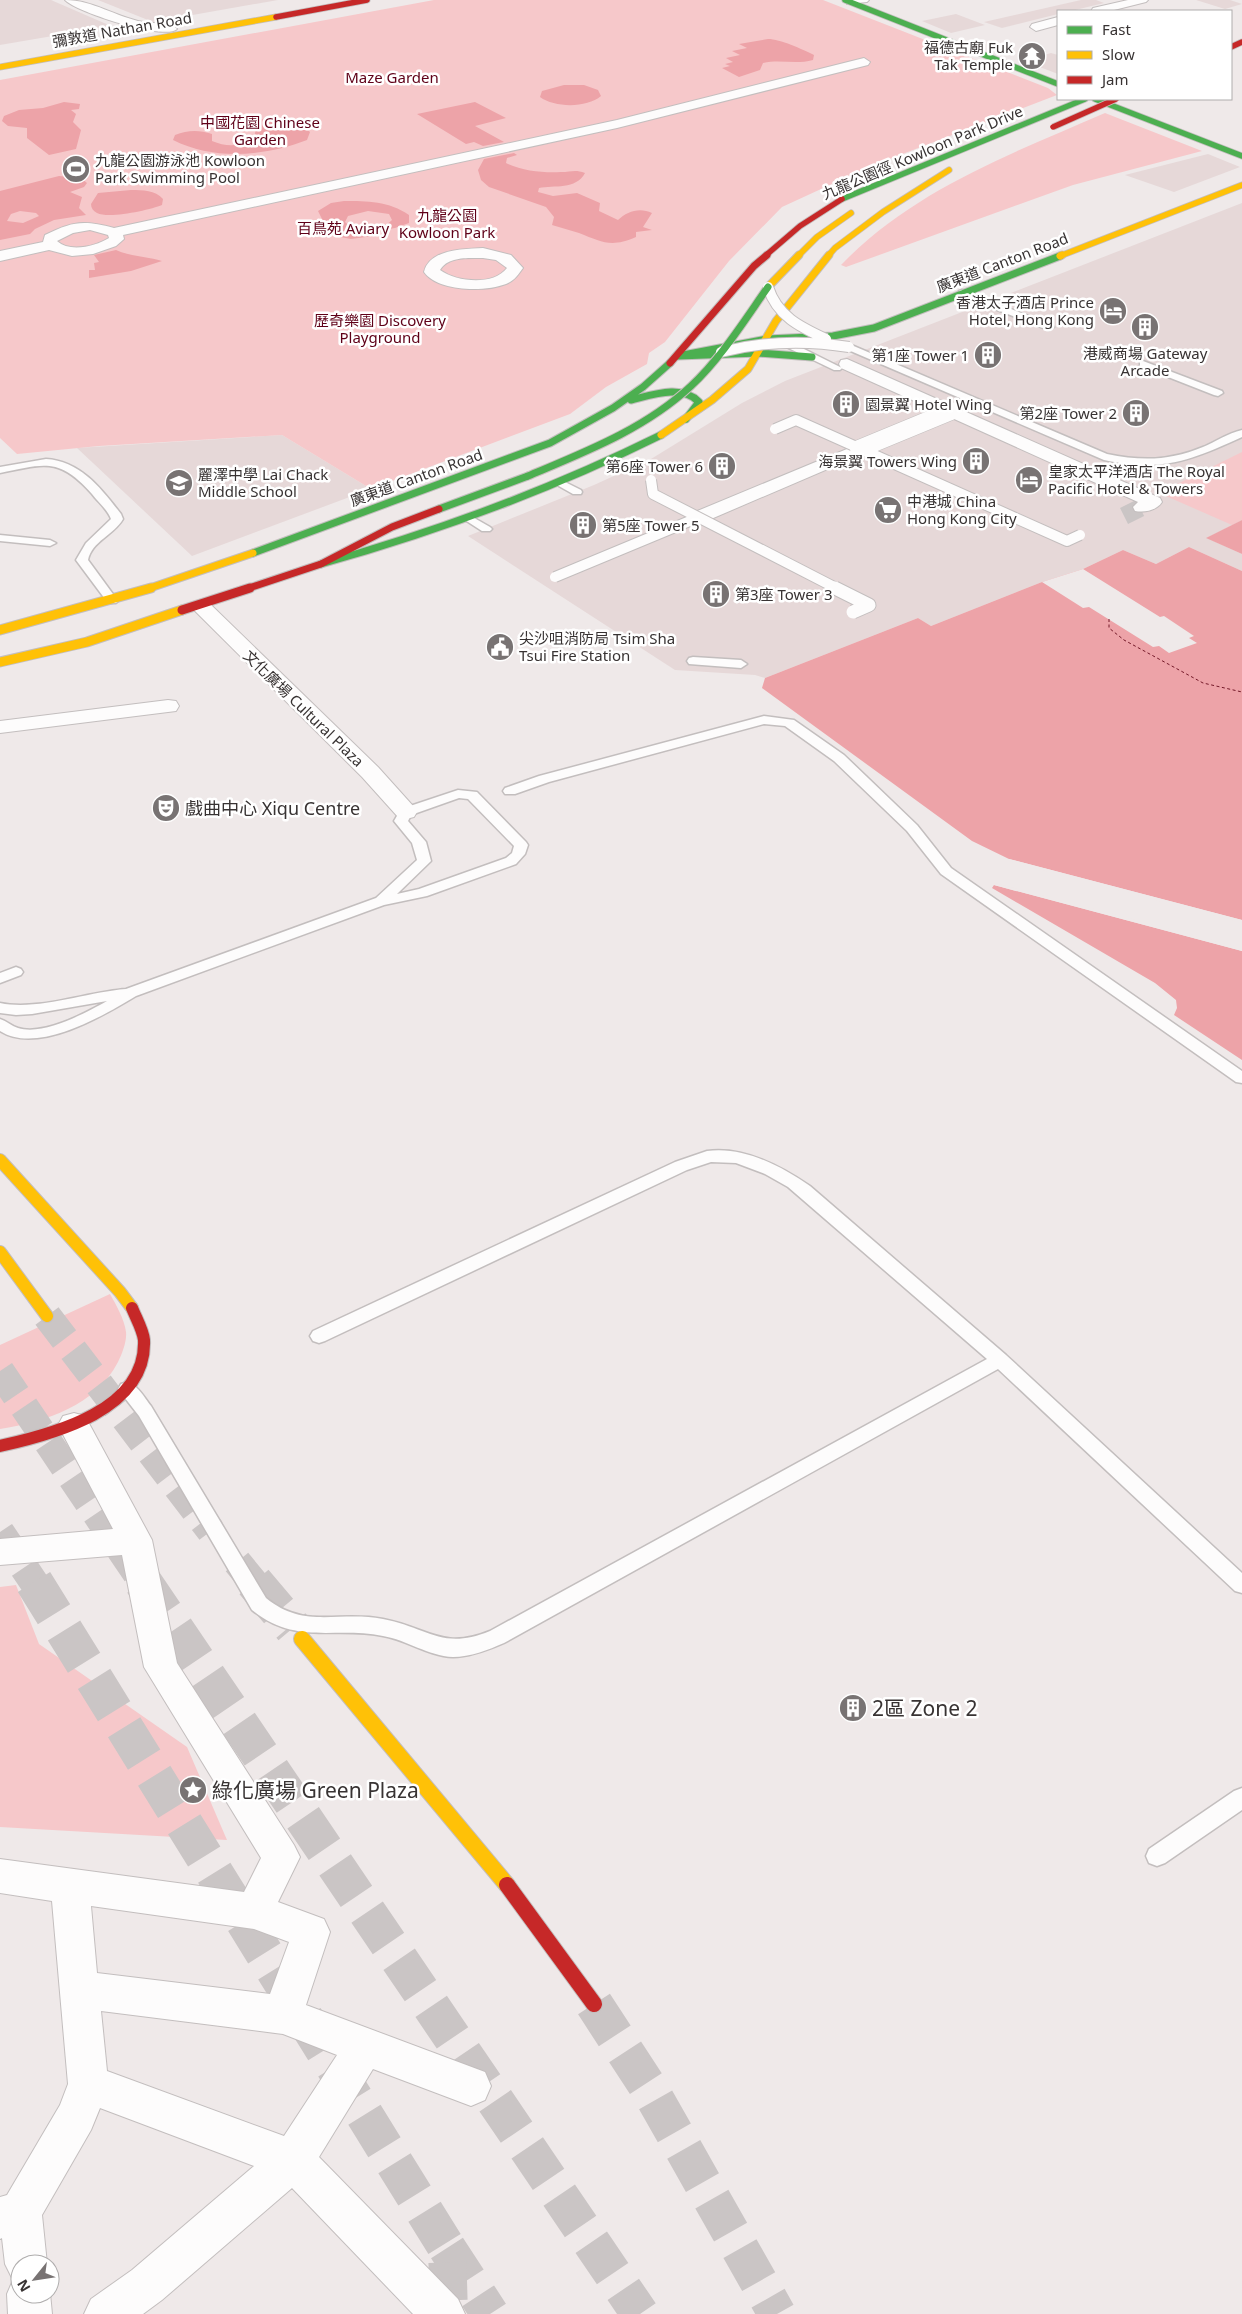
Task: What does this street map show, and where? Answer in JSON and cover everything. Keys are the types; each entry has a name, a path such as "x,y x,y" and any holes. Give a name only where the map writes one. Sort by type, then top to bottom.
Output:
{"main road":[{"name":"彌敦道 Nathan Road","path":"0,60 327,0"},
{"name":"彌敦道 Nathan Road","path":"0,66 367,0"},
{"path":"853,1 1057,84"},
{"name":"九龍公園徑 Kowloon Park Drive","path":"678,356 742,278 782,239 808,218 838,201 1033,122 1082,100"},
{"path":"1098,100 1242,156"},
{"path":"1048,129 1114,100"},
{"name":"九龍公園徑 Kowloon Park Drive","path":"795,298 835,248 883,212 953,168 881,199"},
{"name":"廣東道 Canton Road","path":"0,630 112,601 173,582 529,452 594,422 628,401 678,356 767,339 833,336 874,328 1242,185"},
{"name":"九龍公園徑 Kowloon Park Drive","path":"321,564 392,526 528,476 605,442 656,414 682,394 721,352 768,287 806,246 827,228 864,207"},
{"path":"795,298 796,314 807,321 823,324 852,325 890,321"},
{"path":"0,662 87,642 200,606 321,564 404,541 561,483 640,447 686,419 748,369 776,321 795,298"},
{"path":"678,356 759,353 812,357"},
{"path":"628,401 669,392 691,395 697,398 699,402 686,419"},
{"path":"0,1160 134,1309 142,1329 145,1354 138,1371 127,1389 109,1404 74,1425 54,1434 27,1442 0,1446"},
{"path":"0,1252 47,1316"},
{"path":"302,1639 515,1895 594,2004"}],"street":[{"path":"71,0 128,23 152,28 171,29"},
{"path":"1101,10 1142,0"},
{"path":"1036,26 1057,21"},
{"path":"124,38 128,32 128,23"},
{"path":"52,245 50,238 69,229 90,226 114,232 608,126 864,62"},
{"path":"0,256 52,245 75,251 106,247 117,239 114,232"},
{"path":"844,360 951,411 1153,502 1142,507"},
{"path":"697,518 859,448 951,411"},
{"name":"文化廣場 Cultural Plaza","path":"200,606 350,752 406,812"},
{"path":"0,727 168,706"},
{"path":"74,1425 136,1540 161,1667 281,1857 254,1911"},
{"path":"0,1552 136,1540"},
{"path":"0,1876 254,1911 311,1932 283,2015"},
{"path":"23,2254 11,2215 77,2116 88,2084 70,1886"},
{"path":"79,1989 283,2015 471,2086"},
{"path":"106,2314 147,2285 293,2160 364,2046"},
{"path":"88,2084 293,2160 443,2314"}],"lane":[{"path":"768,287 771,298 778,309 844,360"},
{"path":"962,293 1049,327"},
{"path":"767,339 785,343 812,357 844,360"},
{"path":"721,352 754,344 792,341 1124,462 1165,463 1183,460 1242,433"},
{"path":"1143,364 1207,391 1218,393"},
{"path":"776,429 796,420 1067,541 1080,535"},
{"path":"0,470 47,463 67,467 72,469 115,514 117,519 114,523 82,555 82,560 112,601"},
{"path":"651,480 653,494 869,605 853,612"},
{"path":"561,483 577,492"},
{"path":"469,518 486,529"},
{"path":"555,577 697,518"},
{"path":"0,538 50,543"},
{"path":"693,661 741,664"},
{"path":"510,791 544,779 764,720 789,723 839,758 912,828 946,871 1242,1078"},
{"path":"0,1024 25,1035 48,1032 102,1011 131,993 381,900 422,893 511,861 518,854 521,845 472,795 458,794 406,812 401,820 419,842 424,862 381,900"},
{"path":"0,978 16,972"},
{"path":"0,1008 11,1011 39,1008 66,1002 131,993"},
{"path":"319,1336 681,1166 709,1156 739,1158 765,1166 785,1176 804,1190 1000,1360 1242,1585"},
{"path":"127,1389 145,1412 259,1604 267,1613 282,1622 296,1625 383,1627 451,1648 478,1644 497,1638 1000,1360"},
{"path":"1157,1856 1242,1798"}],"shaded area":[{"path":"0,0 51,0 111,26 0,45"},
{"path":"98,0 278,0 153,22"},
{"path":"1081,0 1096,0 1104,3 1075,10 1057,10 1057,14 1002,28 984,22"},
{"path":"1196,0 1230,0 1242,4 1225,9"},
{"path":"956,14 985,25 951,33 922,21"},
{"path":"768,39 785,42 797,47 814,55 813,60 763,63 760,70 739,77 722,68 730,66 725,64 733,62 726,58 740,55 732,51 747,48 739,44"},
{"path":"1051,53 1057,55 1057,74 1024,61"},
{"path":"564,85 584,85 598,90 601,96 588,103 571,105 546,101 540,97 542,91"},
{"path":"64,102 80,104 79,109 71,110 76,114 73,122 81,130 76,149 49,155 27,138 27,128 8,126 2,121 4,116 19,110 43,108"},
{"path":"475,102 506,118 475,126 504,142 483,146 474,142 466,144 417,114"},
{"path":"268,117 302,125 310,132 307,140 274,150 240,154 206,151 189,147 173,140 175,135 189,131 198,131 212,134 212,141 222,144 237,145 248,143 253,141 258,121"},
{"path":"514,153 517,155 507,158 506,163 526,170 540,172 576,171 585,173 576,182 564,186 539,188 538,192 553,196 577,193 600,203 599,211 618,220 625,214 634,211 647,211 652,213 643,227 652,230 636,232 636,237 613,243 552,225 554,217 546,207 489,187 481,180 478,170 484,159"},
{"path":"1208,154 1240,167 1174,192 1125,175"},
{"path":"59,176 81,178 87,183 84,187 70,192 82,197 79,208 86,215 54,220 35,229 30,234 0,240 0,191","holes":["20,211 36,213 39,216 23,223 7,221 11,214"]},
{"path":"131,190 153,192 163,199 162,205 111,215 97,213 92,208 91,204 98,193"},
{"path":"361,201 386,204 409,215 409,223 383,230 373,236 351,239 330,235 318,211 331,203","holes":["368,211 389,214 392,220 388,224 376,228 362,229 345,222 348,216"]},
{"name":"中港城 China Hong Kong City","path":"1242,203 1242,520 1207,538 1242,554 1242,571 1189,547 1156,564 1123,550 1083,569 1042,582 931,626 918,618 765,678 755,675 675,670 468,536 594,485 651,459 742,403 785,381"},
{"path":"116,250 162,261 131,271 89,278 89,270 95,270 94,263 99,262 94,255"},
{"name":"麗澤中學 Lai Chack Middle School","path":"282,435 371,489 192,556 77,448"},
{"path":"1242,520 1242,554 1206,538"},
{"path":"1189,547 1242,571 1242,920 1009,859 972,841 762,688 765,678 918,618 931,626 1042,582 1083,569 1123,550 1156,564"},
{"path":"994,885 1242,951 1242,1060 1174,1015 1177,1008 1176,1000 1155,983 992,888"}],"green space":[{"name":"九龍公園 Kowloon Park","path":"434,0 823,0 1048,88 1057,95 871,166 782,207 729,261 665,342 649,353 647,364 606,387 570,414 371,489 282,435 99,446 17,454 0,438 0,80"},
{"path":"1105,113 1202,151 1073,185 846,267 841,265 899,215 931,195 999,159"},
{"path":"1242,452 1242,520 1232,525 1159,493"},
{"path":"110,1294 122,1317 126,1336 118,1362 108,1377 96,1390 68,1409 18,1426 0,1429 0,1345"},
{"path":"16,1585 39,1644 187,1747 227,1840 0,1827 0,1587"}],"pier":[{"path":"1083,569 1160,617 1164,616 1194,636 1189,638 1197,643 1169,653 1159,646 1153,647 1089,607 1083,608 1042,582"},
{"path":"1009,859 1242,920 1242,923 1008,861"},
{"path":"995,883 1242,948 1242,951 994,885"}],"ferry route":[{"path":"1109,619 1109,628 1124,640 1203,683 1242,692"}],"tunnel":[{"path":"1124,516 1142,507"},
{"path":"47,1316 211,1531"},
{"path":"0,1371 144,1584"},
{"path":"0,1532 35,1584"},
{"path":"237,1562 255,1584"},
{"path":"34,1582 447,2248 449,2314"},
{"path":"143,1582 640,2314"},
{"path":"254,1582 293,1628"},
{"path":"594,2004 650,2090 777,2314"},
{"path":"447,2248 490,2314"}],"traffic: fast":[{"path":"845,0 1057,84"},
{"path":"842,199 1083,100"},
{"path":"1098,100 1242,156"},
{"path":"678,356 767,339 833,336 874,328 1060,256"},
{"path":"528,476 614,439 673,402 712,363 768,287"},
{"path":"678,356 759,353 812,357"},
{"path":"253,553 550,443 613,408 643,387 670,363"},
{"path":"631,400 667,392 686,393 694,396 699,402 686,419"},
{"path":"321,564 365,552 494,509 579,474 661,435"},
{"path":"439,509 528,476"}],"traffic: slow":[{"path":"0,67 276,17"},
{"path":"661,435 712,400 748,369 776,321 835,248 883,212 949,170"},
{"path":"1060,256 1242,185"},
{"path":"768,287 817,237 851,213"},
{"path":"0,630 128,595 253,553"},
{"path":"0,662 87,642 182,610"},
{"path":"0,1160 120,1292 132,1308"},
{"path":"0,1252 47,1316"},
{"path":"302,1639 507,1885"}],"traffic: jam":[{"path":"276,17 367,0"},
{"path":"1232,47 1242,42"},
{"path":"1053,127 1114,100"},
{"path":"670,363 754,266 800,226 842,199"},
{"path":"182,610 321,564 392,527 439,509"},
{"path":"0,1446 26,1440 83,1420 109,1405 130,1386 142,1364 144,1338 132,1308"},
{"path":"507,1885 594,2004"}],"place":[{"name":"福德古廟 Fuk Tak Temple","path":"1032,56"},
{"name":"九龍公園游泳池 Kowloon Park Swimming Pool","path":"76,169"},
{"name":"香港太子酒店 Prince Hotel, Hong Kong","path":"1113,311"},
{"name":"港威商場 Gateway Arcade","path":"1145,327"},
{"name":"第1座 Tower 1","path":"988,355"},
{"name":"園景翼 Hotel Wing","path":"846,404"},
{"name":"第2座 Tower 2","path":"1136,413"},
{"name":"海景翼 Towers Wing","path":"976,461"},
{"name":"第6座 Tower 6","path":"722,466"},
{"name":"皇家太平洋酒店 The Royal Pacific Hotel & Towers","path":"1029,480"},
{"name":"麗澤中學 Lai Chack Middle School","path":"179,483"},
{"name":"中港城 China Hong Kong City","path":"888,510"},
{"name":"第5座 Tower 5","path":"583,525"},
{"name":"第3座 Tower 3","path":"716,594"},
{"name":"尖沙咀消防局 Tsim Sha Tsui Fire Station","path":"500,647"},
{"name":"戲曲中心 Xiqu Centre","path":"166,808"},
{"name":"2區 Zone 2","path":"853,1708"},
{"name":"綠化廣場 Green Plaza","path":"193,1790"}],"park label":[{"name":"Maze Garden","path":"392,77"},
{"name":"中國花園 Chinese Garden","path":"260,130"},
{"name":"百鳥苑 Aviary","path":"343,228"},
{"name":"歷奇樂園 Discovery Playground","path":"380,328"}]}
